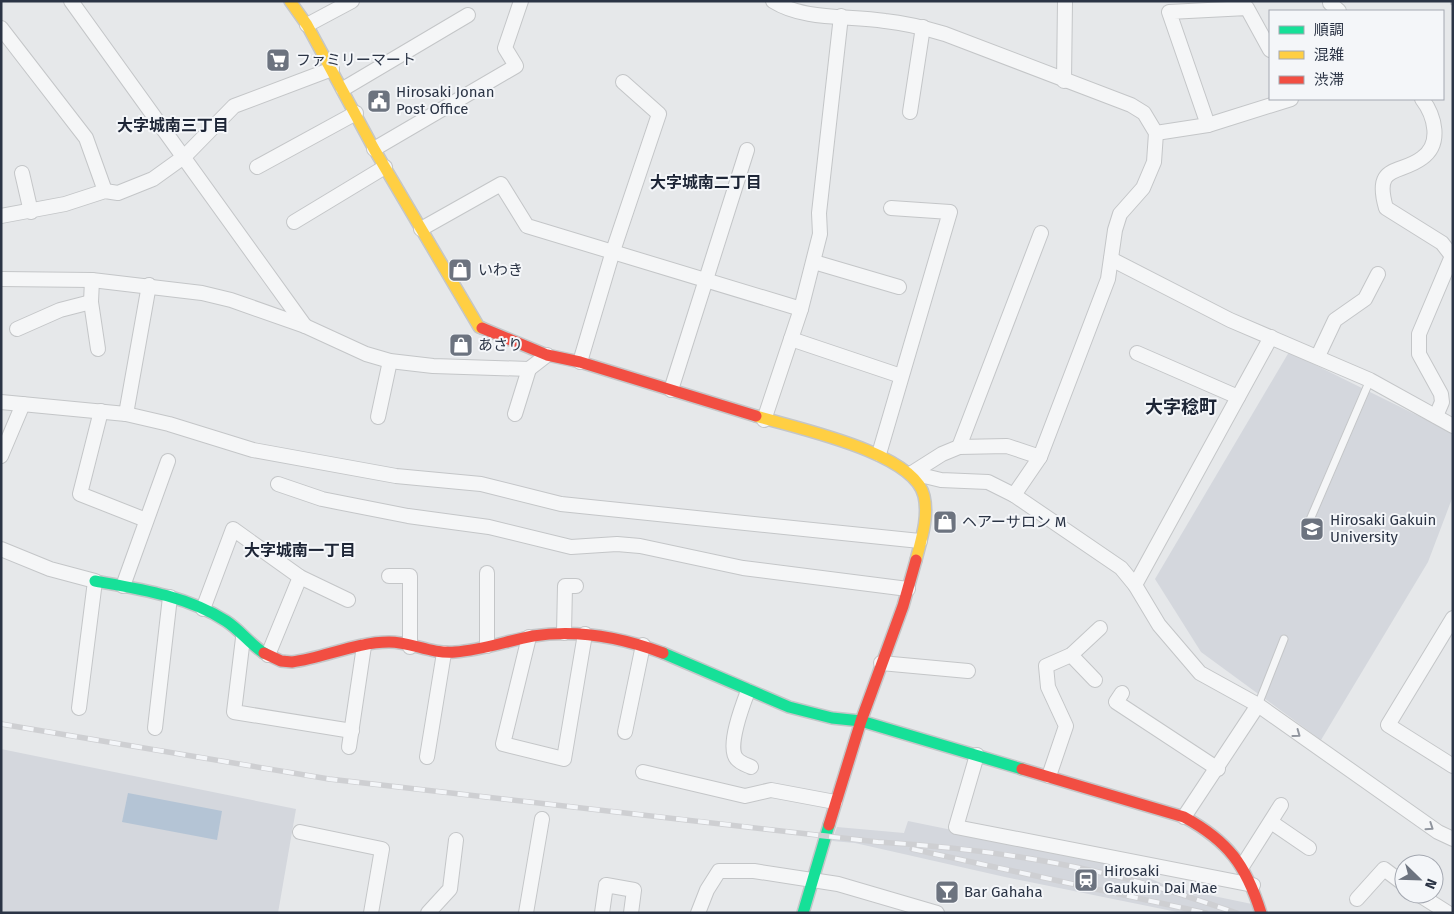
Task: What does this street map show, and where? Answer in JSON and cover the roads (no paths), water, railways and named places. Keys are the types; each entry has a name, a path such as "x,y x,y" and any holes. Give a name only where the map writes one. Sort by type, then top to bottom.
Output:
{"street":[{"path":"71,1 305,326"},
{"path":"290,1 307,25 374,149 479,327 547,355 580,362 879,454 912,473 941,480 988,482 1014,495 1121,568 1159,625 1200,673 1258,705 1353,774 1438,832 1453,839"},
{"path":"307,25 352,1"},
{"path":"374,149 516,66 506,48 521,1"},
{"path":"772,1 841,16 923,27 1130,105 1144,113 1156,133 1154,162 1143,188 1120,214 1115,230 1108,279 1040,457 1014,495"},
{"path":"1064,81 1065,1"},
{"path":"1208,125 1169,12 1247,8 1269,48"},
{"path":"343,89 468,15"},
{"path":"764,420 791,339 814,262 820,234 819,213 841,16"},
{"path":"910,112 923,27"},
{"path":"1,28 86,138 104,190"},
{"path":"1,216 31,212 65,204 104,190 118,193 153,179 184,156 234,106 332,69"},
{"path":"580,362 613,251 659,114 624,82"},
{"path":"1156,133 1208,125 1288,100"},
{"path":"1422,100 1435,132 1433,145 1422,158 1392,171 1384,182 1381,193 1386,208 1442,243 1452,256 1419,334 1420,354 1441,394 1442,402 1436,416"},
{"path":"257,167 356,113"},
{"path":"671,390 747,150"},
{"path":"294,222 385,167"},
{"path":"22,173 31,212"},
{"path":"421,229 501,184 527,226 800,309"},
{"path":"879,454 950,212 892,208"},
{"path":"959,447 1040,233"},
{"path":"1111,259 1230,320 1318,356 1370,380 1453,426"},
{"path":"814,262 899,287"},
{"path":"1318,356 1336,320 1365,299 1378,274"},
{"path":"1,279 92,280 149,285 202,293 232,300 305,326 366,354 390,362 465,368 528,369 547,355"},
{"path":"92,280 90,302 98,349"},
{"path":"126,414 149,285"},
{"path":"16,329 60,310 90,302"},
{"path":"1134,585 1271,336"},
{"path":"791,339 901,376"},
{"path":"1138,353 1238,397"},
{"path":"378,417 390,362"},
{"path":"515,414 528,369"},
{"path":"1,402 126,414 170,424 253,450 396,476 481,484 561,504 920,541"},
{"path":"1,456 22,404"},
{"path":"101,411 80,494 146,520"},
{"path":"912,473 942,454 959,447 1007,446 1040,457"},
{"path":"123,586 168,461"},
{"path":"802,913 861,721 908,589 926,518 924,496 912,473"},
{"path":"278,484 322,499 408,516 489,527 571,547 617,544 640,546 743,568 908,589"},
{"path":"204,609 233,529 300,577 348,600"},
{"path":"1,549 50,569 170,597 204,609 227,622 243,638 268,655 282,661 302,659 389,642 444,653 530,637 564,633 585,634 643,645 670,654 748,691 796,709 843,720 861,721 1184,817 1215,836 1243,865 1253,886 1261,913"},
{"path":"486,573 487,646"},
{"path":"389,576 410,576 410,647"},
{"path":"268,655 300,577"},
{"path":"78,708 95,581"},
{"path":"564,633 565,586 576,586"},
{"path":"155,728 170,597"},
{"path":"1453,618 1388,725 1453,766"},
{"path":"1049,776 1066,726 1048,687 1046,666 1071,655 1100,628"},
{"path":"530,637 503,744 564,759 585,634"},
{"path":"243,638 234,712 352,731"},
{"path":"625,732 643,645"},
{"path":"349,747 364,646"},
{"path":"427,757 444,653"},
{"path":"1071,655 1095,680"},
{"path":"881,663 968,671"},
{"path":"748,691 734,739 733,752 736,759 751,767"},
{"path":"1122,693 1116,702 1218,769"},
{"path":"1184,817 1218,769 1258,705"},
{"path":"977,755 956,827 1253,886"},
{"path":"643,772 745,796 772,790 835,802"},
{"path":"1243,865 1281,805"},
{"path":"526,913 542,819"},
{"path":"1271,822 1309,848"},
{"path":"300,832 382,849 371,913"},
{"path":"428,913 450,889 456,840"},
{"path":"1357,899 1384,869 1394,876"},
{"path":"698,913 707,890 719,871 754,871 813,879 838,884 937,913"},
{"path":"602,913 606,885 634,890 631,913"},
{"path":"1434,904 1448,913"}],"lane":[{"path":"1306,529 1370,380"},
{"path":"1258,705 1284,639"}],"water":[{"path":"128,793 222,811 217,840 122,822"}],"railway":[{"path":"1,724 329,779 878,842 1004,854 1066,865 1127,879 1237,913"},
{"path":"912,849 1206,913"}],"place":[{"name":"ファミリーマート","path":"278,60"},
{"name":"Hirosaki Jonan Post Office","path":"379,101"},
{"name":"いわき","path":"460,270"},
{"name":"あさり","path":"461,345"},
{"name":"ヘアーサロン M","path":"945,522"},
{"name":"Hirosaki Gakuin University","path":"1312,529"},
{"name":"Hirosaki Gaukuin Dai Mae","path":"1086,880"},
{"name":"Bar Gahaha","path":"947,892"}],"district":[{"name":"大字城南三丁目","path":"173,125"},
{"name":"大字城南二丁目","path":"706,182"},
{"name":"大字稔町","path":"1181,407"},
{"name":"大字城南一丁目","path":"300,550"}]}
